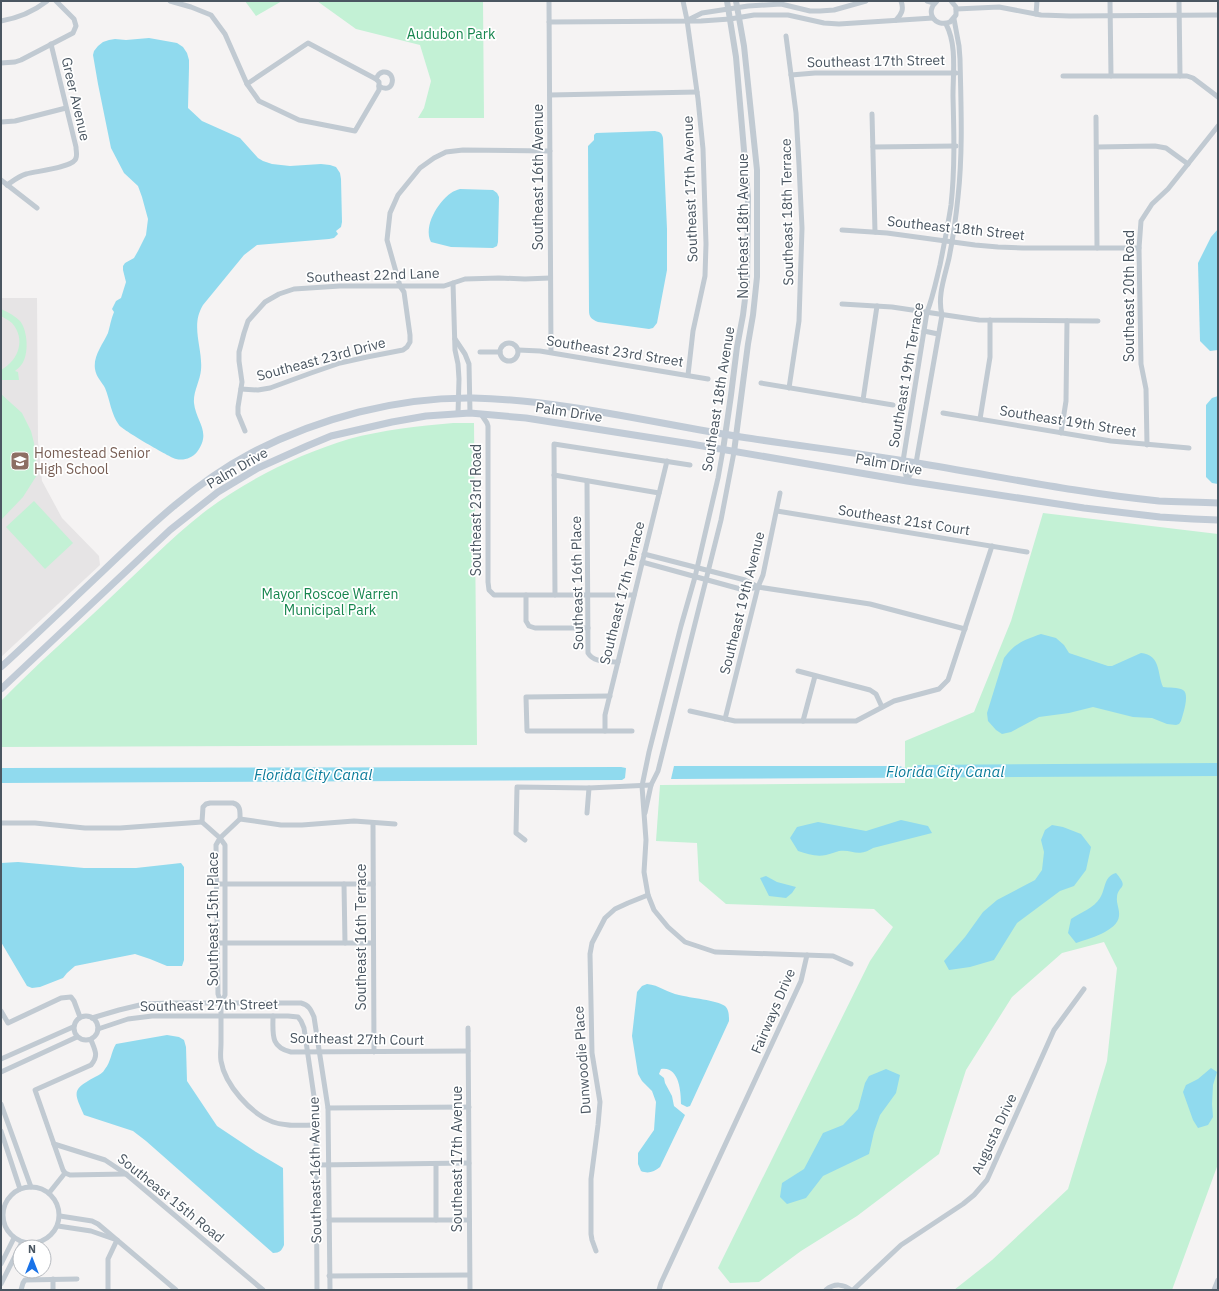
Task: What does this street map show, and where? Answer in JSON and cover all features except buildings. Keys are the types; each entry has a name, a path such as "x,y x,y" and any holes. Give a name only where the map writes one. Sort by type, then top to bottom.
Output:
{"main road":[{"name":"Palm Drive","path":"1,667 158,519 213,475 251,453 324,422 378,407 429,400 470,398 569,407 736,436 916,463 1083,491 1159,501 1218,503"},
{"name":"Palm Drive","path":"1,689 170,530 218,492 258,468 331,436 426,416 470,413 568,424 908,481 1084,508 1193,520 1218,520"}],"street":[{"path":"1,22 31,11 46,1"},
{"path":"1,63 21,60 69,35 75,30 76,26 74,19 56,1"},
{"path":"170,1 211,15 225,34 247,84 259,101 299,120 354,131 379,90 379,82 376,79 308,43 247,84"},
{"name":"Southeast 16th Avenue","path":"549,1 551,352"},
{"name":"Southeast 17th Avenue","path":"683,1 697,92 703,149 706,244 705,276 693,331 688,375"},
{"path":"727,1 729,9"},
{"path":"687,20 702,13 729,9 736,4 781,4 810,11 820,11 834,10 866,1"},
{"path":"896,20 903,11 901,1"},
{"path":"927,1 935,2 931,11 933,18 938,22 946,24 954,19 956,15 956,7 951,1"},
{"path":"1036,14 1037,1"},
{"path":"1110,1 1111,76"},
{"path":"1179,1 1180,76"},
{"name":"Northeast 18th Avenue","path":"734,452 748,344 754,315 757,277 757,170 744,46 736,4"},
{"path":"956,9 999,7 1036,14 1070,16 1218,15"},
{"name":"Southeast 18th Avenue","path":"642,786 649,752 681,626 695,578 718,478 726,434 737,346 743,315 747,276 748,197 736,57 729,9"},
{"path":"549,22 701,21 739,18 754,15 788,15 824,23 839,24 933,18"},
{"name":"Southeast 19th Terrace","path":"908,481 916,463 942,314 939,305 940,295 952,242 958,196 961,146 960,46 954,19"},
{"name":"Southeast 19th Terrace","path":"908,481 903,461 927,312 932,299 945,241 951,204 954,146 953,73 952,40 946,24"},
{"name":"Southeast 18th Terrace","path":"786,36 792,75 800,165 802,228 799,321 789,388"},
{"name":"Greer Avenue","path":"7,185 20,176 66,165 74,161 76,158 76,148 51,44"},
{"path":"376,79 379,74 384,72 389,73 392,78 392,83 389,87 384,89 379,86"},
{"name":"Southeast 17th Street","path":"792,75 815,73 960,73"},
{"path":"1063,76 1180,76 1193,78 1218,97"},
{"path":"550,95 697,92"},
{"path":"1,122 15,121 66,108"},
{"path":"872,114 875,232"},
{"path":"1096,117 1097,248"},
{"name":"Southeast 20th Road","path":"1147,444 1146,389 1141,364 1139,248 1141,221 1152,204 1168,189 1218,126"},
{"path":"873,147 961,146"},
{"path":"1097,147 1155,146 1166,148 1188,164"},
{"path":"400,286 387,240 387,228 390,213 398,195 420,168 446,152 463,150 550,151"},
{"path":"1,180 37,208"},
{"name":"Southeast 18th Street","path":"842,230 917,236 975,245 1017,248 1139,248"},
{"name":"Southeast 22nd Lane","path":"244,431 238,414 242,382 239,352 248,321 265,302 279,294 294,289 340,286 444,286 465,280 550,278"},
{"path":"453,283 454,338 458,364 458,414"},
{"name":"Southeast 23rd Drive","path":"241,389 258,390 270,388 311,372 340,363 403,350 410,342 410,335 404,292 400,286"},
{"path":"842,304 877,306 990,320 1098,321"},
{"path":"863,400 877,306"},
{"path":"980,419 990,357 990,320"},
{"path":"1061,433 1067,396 1067,321"},
{"path":"924,332 938,334"},
{"path":"454,338 465,354 469,364 470,413"},
{"path":"509,343 514,345 518,350 516,359 510,362 502,358 500,352 502,347 509,343"},
{"name":"Southeast 23rd Street","path":"518,350 525,349 551,352 708,379"},
{"path":"480,352 500,352"},
{"path":"761,383 893,405"},
{"name":"Southeast 19th Street","path":"943,413 1111,441 1189,448"},
{"name":"Southeast 23rd Road","path":"481,414 488,426 489,590 494,595 634,595"},
{"name":"Southeast 23rd Road","path":"488,426 495,415"},
{"path":"555,595 554,444 690,465"},
{"name":"Southeast 18th Avenue","path":"651,785 658,771 721,520 734,452"},
{"name":"Southeast 17th Terrace","path":"605,731 605,715 667,461"},
{"path":"554,475 659,493"},
{"name":"Southeast 16th Place","path":"587,481 588,653 591,658 596,660 618,662"},
{"name":"Southeast 19th Avenue","path":"724,719 758,587 763,575 780,493"},
{"name":"Southeast 21st Court","path":"777,511 1027,552"},
{"path":"690,711 735,721 856,721 894,701 939,689 948,680 992,546"},
{"path":"644,554 744,580 758,587 870,604 965,629"},
{"path":"642,562 695,578 744,590 758,587"},
{"path":"526,595 526,621 529,626 535,628 588,628"},
{"path":"798,671 870,690 876,694 882,707"},
{"path":"803,721 815,676"},
{"path":"610,696 526,697 527,731 632,731"},
{"path":"525,840 516,833 517,788 589,788 651,785"},
{"name":"Fairways Drive","path":"644,819 651,785"},
{"name":"Fairways Drive","path":"642,786 646,840 644,872 648,895 654,910 668,927 685,942 715,952 807,955 801,981 659,1290"},
{"path":"587,813 589,788"},
{"path":"1,823 35,823 86,828 120,828 202,822 220,838 240,819 239,807 233,803 206,804 203,807 202,822"},
{"path":"240,819 281,825 354,821 395,824"},
{"name":"Southeast 16th Terrace","path":"373,822 374,1052"},
{"name":"Southeast 15th Place","path":"220,838 225,845 225,994 221,1003 218,994 216,845 220,838"},
{"path":"217,884 373,884"},
{"path":"344,884 345,943"},
{"name":"Dunwoodie Place","path":"596,1251 591,1234 591,1179 600,1102 592,1053 590,954 592,943 605,918 615,909 648,895"},
{"path":"217,943 373,943"},
{"path":"807,955 833,956 851,964"},
{"name":"Augusta Drive","path":"826,1290 835,1285 841,1285 852,1290 901,1245 963,1204 974,1195 987,1180 1054,1030 1084,989"},
{"path":"1,1011 8,1023 61,998 71,997 80,1017"},
{"path":"221,1003 221,1062 236,1093 251,1109 273,1122 288,1125 316,1125"},
{"name":"Southeast 27th Street","path":"92,1018 144,1004 307,1004"},
{"name":"Southeast 16th Avenue","path":"307,1004 314,1017 328,1108 330,1290"},
{"path":"84,1016 92,1018 97,1023 98,1029 96,1035 91,1040 83,1040 77,1037 73,1031 75,1021 84,1016"},
{"name":"Southeast 27th Street","path":"98,1029 128,1019 152,1016 298,1017"},
{"name":"Southeast 27th Court","path":"273,1016 274,1040 277,1046 283,1050 291,1052 468,1051"},
{"name":"Southeast 16th Avenue","path":"298,1017 304,1028 316,1110 317,1290"},
{"path":"1,1059 73,1027"},
{"name":"Southeast 17th Avenue","path":"468,1028 470,1290"},
{"path":"60,1033 64,1043"},
{"path":"1,1072 77,1037"},
{"path":"91,1040 96,1053 95,1060 91,1065 35,1090 65,1173 70,1175 126,1174"},
{"path":"1,1104 30,1187"},
{"path":"328,1108 469,1108"},
{"path":"1,1131 20,1189"},
{"name":"Southeast 15th Road","path":"54,1144 105,1160 126,1174 263,1290"},
{"path":"316,1164 469,1163"},
{"path":"436,1164 436,1220"},
{"path":"49,1193 65,1173"},
{"path":"1,1264 14,1238 8,1232 4,1224 4,1208 13,1194 20,1189 30,1187 37,1188 49,1193 57,1203 60,1216 58,1226 53,1234 47,1239"},
{"path":"60,1216 92,1221 98,1224 176,1290"},
{"path":"329,1220 469,1220"},
{"path":"91,1231 98,1224"},
{"path":"58,1226 91,1231 117,1240"},
{"path":"108,1290 108,1259 117,1240"},
{"path":"1,1284 12,1262"},
{"path":"329,1276 470,1275"},
{"path":"21,1290 25,1280 76,1279"},
{"path":"53,1280 53,1290"},
{"path":"1214,1290 1218,1280"}],"shaded area":[{"name":"Homestead Senior High School","path":"1,298 37,298 38,441 42,481 62,518 99,556 100,565 1,657"}],"green space":[{"path":"245,1 282,1 256,16"},
{"name":"Audubon Park","path":"317,1 483,1 484,118 418,118 424,108 431,81 420,45 356,29"},
{"path":"1,309 18,319 23,325 25,331 27,342 26,354 22,364 15,371 18,372 19,380 1,380 1,370 12,361 16,355 19,336 12,323 1,316"},
{"path":"1,394 22,413 31,431 34,443 37,475 23,497 1,520"},
{"name":"Mayor Roscoe Warren Municipal Park","path":"453,423 474,423 477,745 1,747 1,701 167,544 219,501 254,479 311,452 330,445 349,439 387,431"},
{"path":"34,501 73,543 45,569 6,527"},
{"path":"1043,513 1218,534 1218,1164 1172,1290 954,1290 992,1260 1068,1189 1107,1061 1117,968 1104,942 1062,953 1012,997 966,1070 939,1154 857,1216 801,1251 759,1282 730,1283 718,1268 870,961 893,927 874,909 726,904 699,881 697,843 656,841 660,785 905,783 905,741 974,712 1011,621"}],"water":[{"path":"149,38 177,43 183,47 187,53 189,60 188,108 202,121 240,138 258,158 263,161 272,164 290,166 321,164 330,165 336,167 340,173 341,179 342,222 341,227 336,231 338,234 334,238 257,245 244,255 203,305 197,321 201,370 194,403 195,410 202,427 203,439 195,454 182,460 165,454 119,425 112,412 105,388 95,369 95,359 108,333 114,312 112,309 116,301 121,298 126,282 123,266 125,263 134,258 138,251 146,235 148,219 138,186 124,173 111,148 93,55 98,46 109,40"},
{"path":"655,131 660,133 663,138 667,229 667,270 657,323 653,328 649,329 598,322 591,318 589,312 588,146 594,140 594,135 596,133"},
{"path":"460,189 493,190 497,193 499,197 497,246 493,248 451,247 431,242 429,229 433,215 446,197"},
{"path":"1218,229 1218,350 1210,351 1200,341 1198,263 1211,237"},
{"path":"1218,396 1218,484 1212,483 1206,477 1206,405 1212,398"},
{"path":"1041,634 1056,638 1064,645 1069,653 1108,666 1112,666 1141,653 1152,657 1157,666 1163,687 1179,688 1185,692 1186,700 1181,721 1176,725 1167,724 1152,718 1133,717 1093,707 1069,713 1039,717 1011,732 1002,734 988,721 987,713 1004,658 1020,643"},
{"name":"Florida City Canal","path":"1218,763 1218,776 671,779 674,766 899,766 913,768 916,765"},
{"name":"Florida City Canal","path":"1,768 626,768 625,778 622,780 1,783"},
{"path":"901,820 928,826 932,833 859,853 839,851 822,856 798,851 790,838 797,827 818,822 866,831"},
{"path":"1052,825 1063,827 1081,834 1091,847 1086,870 1074,886 1060,891 1017,923 994,960 970,967 949,970 944,961 965,937 983,912 997,900 1035,880 1042,870 1044,852 1041,840 1045,830"},
{"path":"18,862 84,868 136,868 181,863 184,867 184,960 182,966 167,966 135,954 75,966 63,978 40,987 32,988 27,986 1,942 1,863"},
{"path":"1116,873 1123,884 1117,897 1119,916 1117,921 1114,926 1102,934 1076,943 1068,933 1071,919 1097,902 1102,895 1107,880"},
{"path":"766,876 777,882 796,887 786,898 769,896 760,878"},
{"path":"647,984 675,994 721,1004 727,1009 729,1021 690,1106 687,1107 681,1104 678,1080 672,1071 661,1069 659,1074 664,1078 672,1096 674,1106 685,1115 660,1167 653,1171 644,1172 641,1171 638,1164 638,1153 654,1130 656,1102 652,1091 642,1081 638,1074 632,1036 637,992 642,986"},
{"path":"167,1035 179,1037 184,1040 186,1047 187,1081 217,1126 283,1168 284,1245 279,1252 273,1253 133,1131 84,1115 78,1101 78,1089 87,1081 103,1072 109,1063 116,1044"},
{"path":"1211,1068 1217,1072 1213,1085 1213,1117 1208,1125 1198,1128 1193,1120 1183,1092 1186,1085 1198,1079"},
{"path":"886,1069 900,1075 896,1093 880,1115 869,1154 823,1176 806,1198 787,1204 780,1197 782,1183 804,1169 823,1133 843,1125 858,1109 865,1083 869,1076"}],"place":[{"name":"Homestead Senior High School","path":"20,461"}]}
